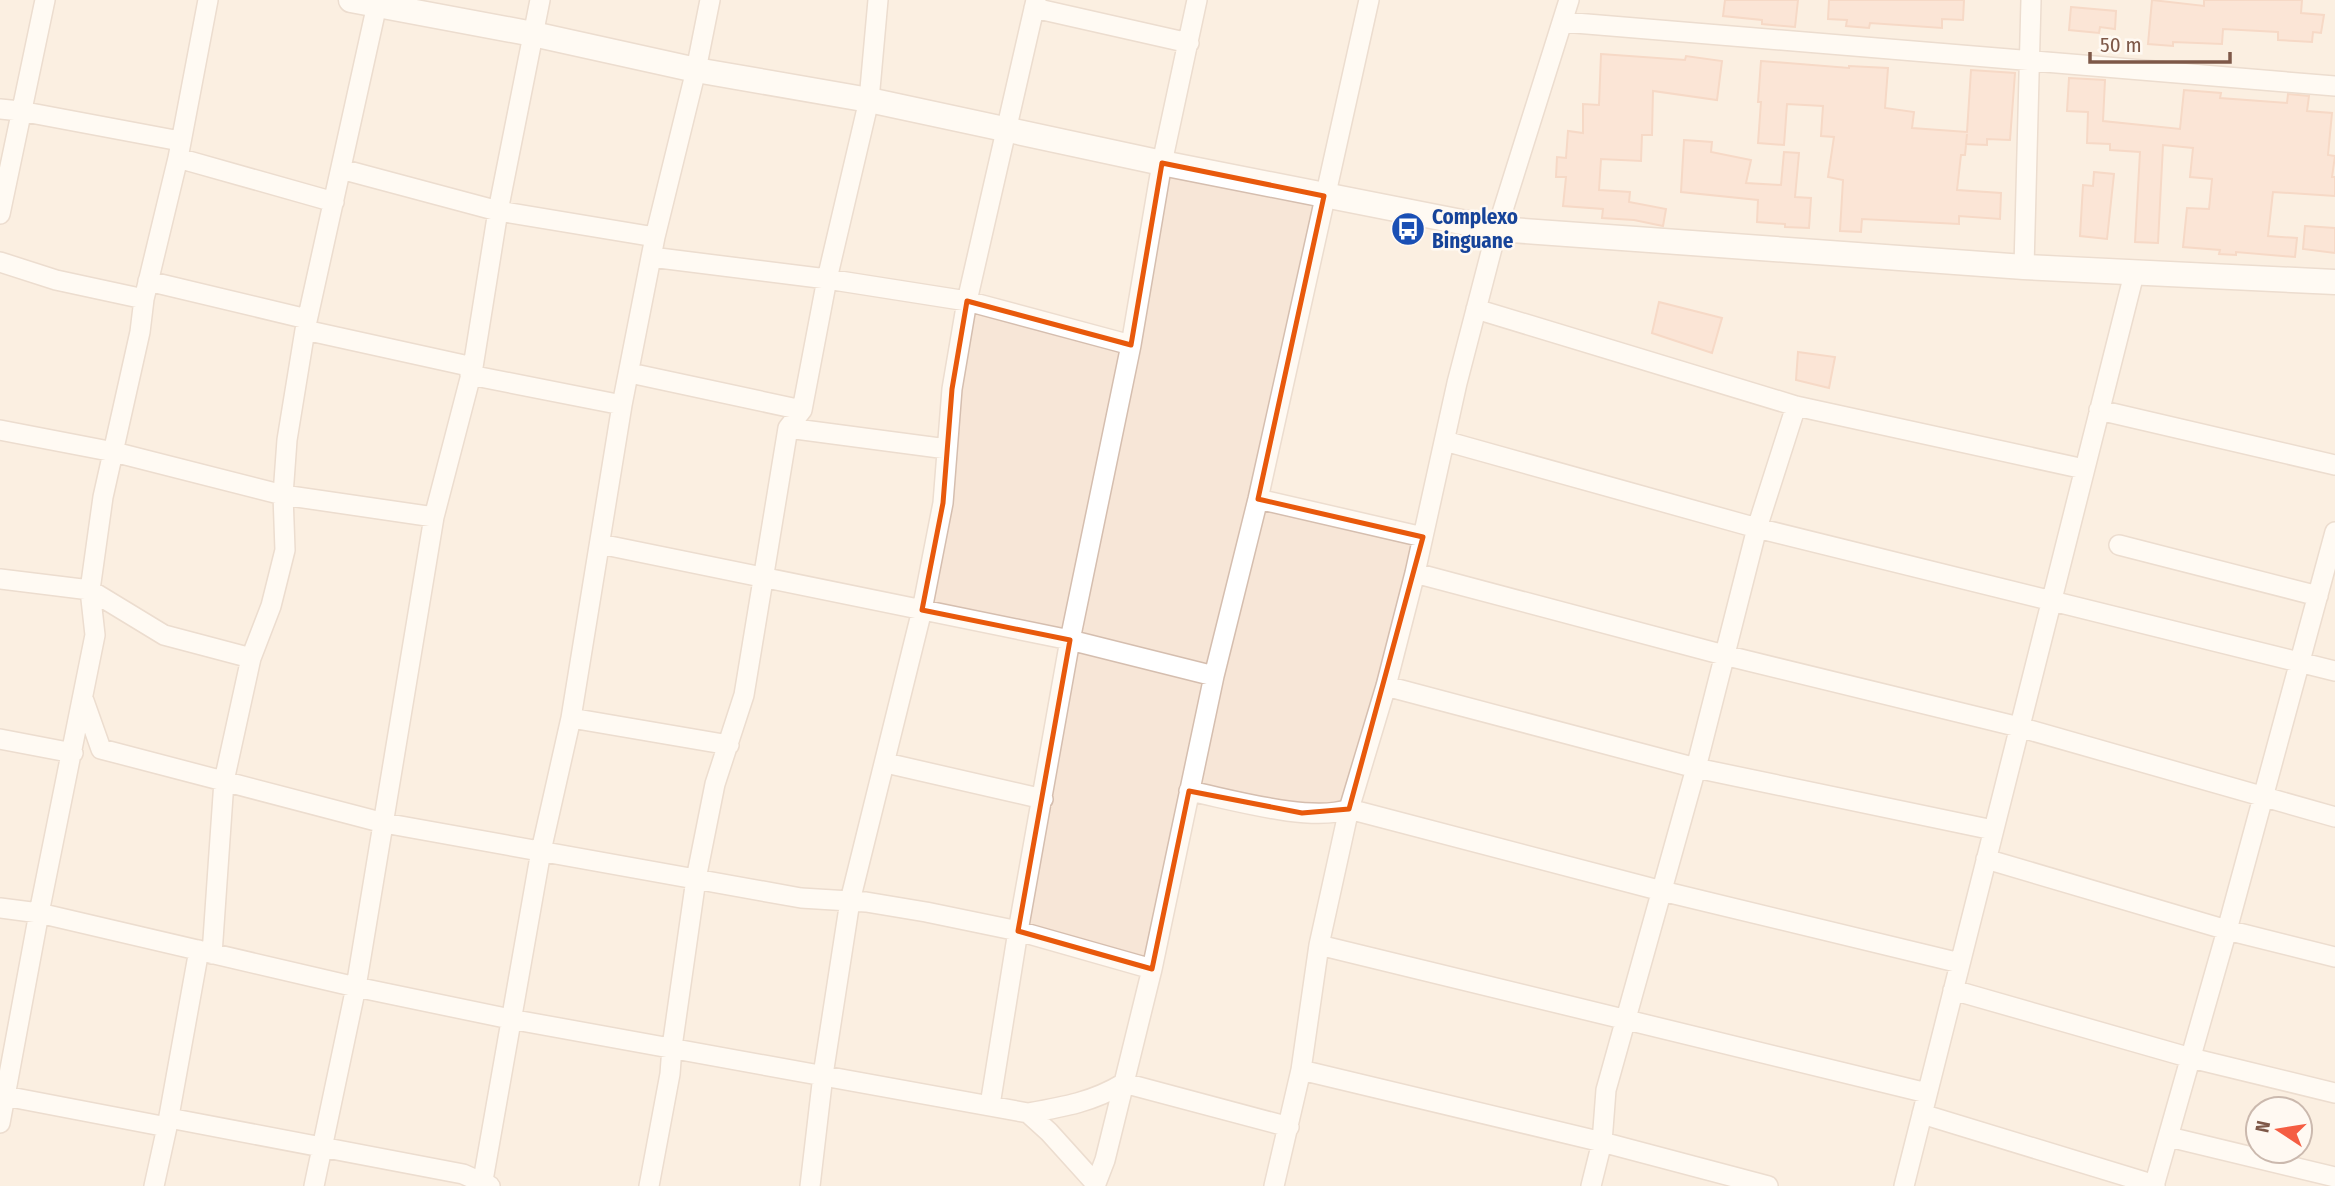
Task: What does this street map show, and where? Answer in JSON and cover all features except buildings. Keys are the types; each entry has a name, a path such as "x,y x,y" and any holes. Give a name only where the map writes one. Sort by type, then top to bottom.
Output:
{"street":[{"path":"0,214 45,0"},
{"path":"0,1123 4,1088 95,635 90,590 103,497 140,332 146,290 179,150 208,0"},
{"path":"351,0 533,34 696,70 869,100 1006,131 1497,229 2134,274 2335,282"},
{"path":"314,1186 356,987 434,517 472,371 498,211 540,0"},
{"path":"4,1088 168,1123 321,1147 463,1174 485,1184 510,1019 541,851 571,718 622,405 655,237 696,70 710,0"},
{"path":"649,1186 670,1074 696,879 715,784 744,695 788,428 802,410 827,279 869,100 878,0"},
{"path":"990,1105 1070,640 1131,345 1162,163 1198,0"},
{"path":"1028,1113 1049,1132 1095,1185 1105,1160 1152,969 1214,676 1258,499 1369,0"},
{"path":"1274,1186 1301,1070 1319,945 1349,809 1386,686 1415,573 1497,229 1569,0"},
{"path":"2024,267 2031,0"},
{"path":"154,1186 206,952 224,781 251,658 271,606 285,550 283,495 287,440 306,324 378,3"},
{"path":"810,1186 823,1075 850,901 922,610 943,503 952,389 967,301 1035,4 1189,43"},
{"path":"1563,22 2335,86"},
{"path":"0,109 20,111 179,150 334,202"},
{"path":"341,169 498,211 655,237"},
{"path":"651,257 827,279 967,301 1131,345"},
{"path":"0,262 55,280 146,290 306,324 472,371 622,405"},
{"path":"1904,1186 2134,274"},
{"path":"1476,309 1796,406 2084,469"},
{"path":"630,373 802,410"},
{"path":"1591,1186 1602,1142 1606,1090 1696,768 1757,527 1796,406"},
{"path":"2099,410 2335,465"},
{"path":"788,428 947,449"},
{"path":"0,430 114,452 283,495 434,517"},
{"path":"1445,441 1757,527 2335,671"},
{"path":"1258,499 1423,537"},
{"path":"1922,1114 2155,1185 2335,532"},
{"path":"600,544 1070,640 1214,676"},
{"path":"2119,544 2318,596"},
{"path":"1415,573 1724,655 2019,727 2335,817"},
{"path":"0,579 90,590 164,635 251,658"},
{"path":"1386,686 1696,768 1993,830"},
{"path":"83,700 101,750 384,823 801,898 850,901 926,912 1018,931 1152,969"},
{"path":"571,718 729,745"},
{"path":"0,738 73,753"},
{"path":"886,763 1042,799"},
{"path":"1189,791 1302,813 1337,813 1349,809 1662,891 1960,962"},
{"path":"1986,859 2227,930 2335,957"},
{"path":"0,908 39,913 356,987 510,1019 1028,1113 1105,1095 1124,1083 1289,1127"},
{"path":"1319,945 1927,1093"},
{"path":"1953,990 2191,1058 2335,1093"},
{"path":"1301,1070 1602,1142 1768,1186"},
{"path":"2169,1137 2335,1177"}],"highlighted area":[{"path":"1162,163 1324,196 1258,499 1423,537 1349,809 1302,813 1189,791 1152,969 1018,931 1070,640 922,610 943,503 952,389 967,301 1131,345"}],"shaded area":[{"path":"0,0 2335,0 2335,1186 0,1186"}],"place":[{"name":"Complexo Binguane","path":"1408,229"}]}
